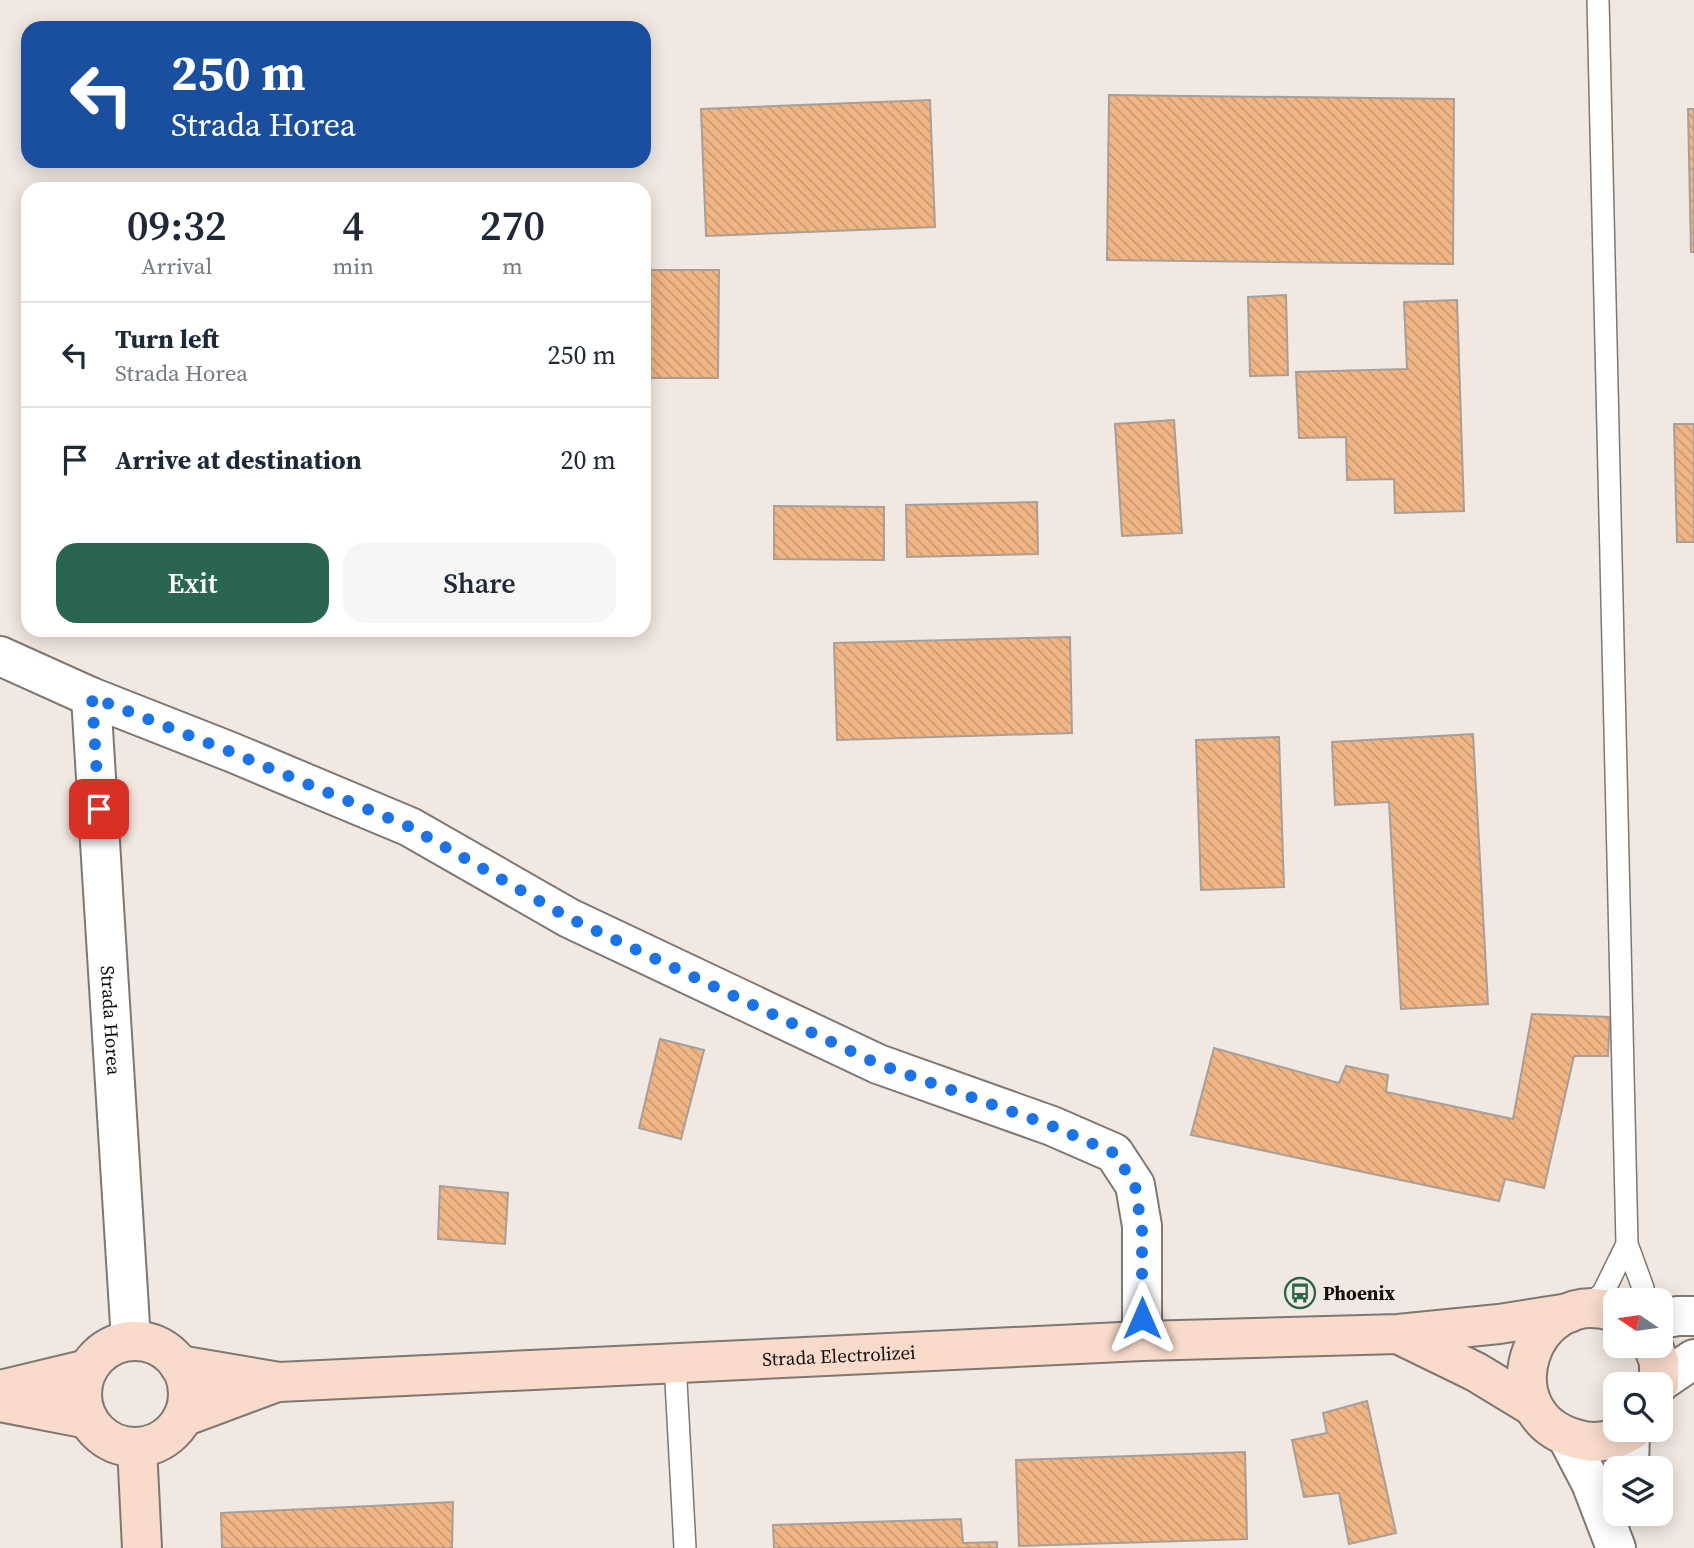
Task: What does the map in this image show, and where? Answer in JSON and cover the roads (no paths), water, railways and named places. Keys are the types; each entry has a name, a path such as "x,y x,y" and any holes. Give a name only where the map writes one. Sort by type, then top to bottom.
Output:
{"street":[{"path":"0,656 92,697 410,827 569,918 878,1064 1052,1126 1114,1153 1135,1185 1142,1226 1142,1341"},
{"name":"Strada Horea","path":"92,697 131,1341"},
{"path":"1532,1406 1526,1375 1534,1344 1555,1320 1590,1311"},
{"name":"Strada Electrolizei","path":"179,1365 279,1382 1142,1341 1398,1334 1590,1311"},
{"path":"1673,1317 1694,1317"},
{"name":"Strada Electrolizei","path":"1398,1334 1476,1371 1532,1406 1553,1429 1567,1437"},
{"path":"131,1341 146,1342 170,1354 179,1365 187,1385 186,1406 175,1429 164,1438 137,1447 123,1446 97,1431 88,1419 83,1402 83,1385 88,1369 106,1350 131,1341"},
{"path":"1657,1371 1694,1359"},
{"path":"0,1390 88,1369"},
{"name":"Strada Electrolizei","path":"183,1417 279,1382"},
{"path":"0,1402 88,1419"},
{"path":"1567,1437 1599,1442 1615,1439 1630,1443"},
{"path":"1567,1437 1591,1482 1616,1548"},
{"path":"137,1447 142,1548"},
{"path":"1629,1526 1630,1548"}],"lane":[{"path":"1598,0 1627,1244 1643,1288"},
{"path":"1590,1311 1603,1293 1627,1244"},
{"path":"675,1363 685,1548"}],"place":[{"name":"Phoenix","path":"1300,1293"}]}
